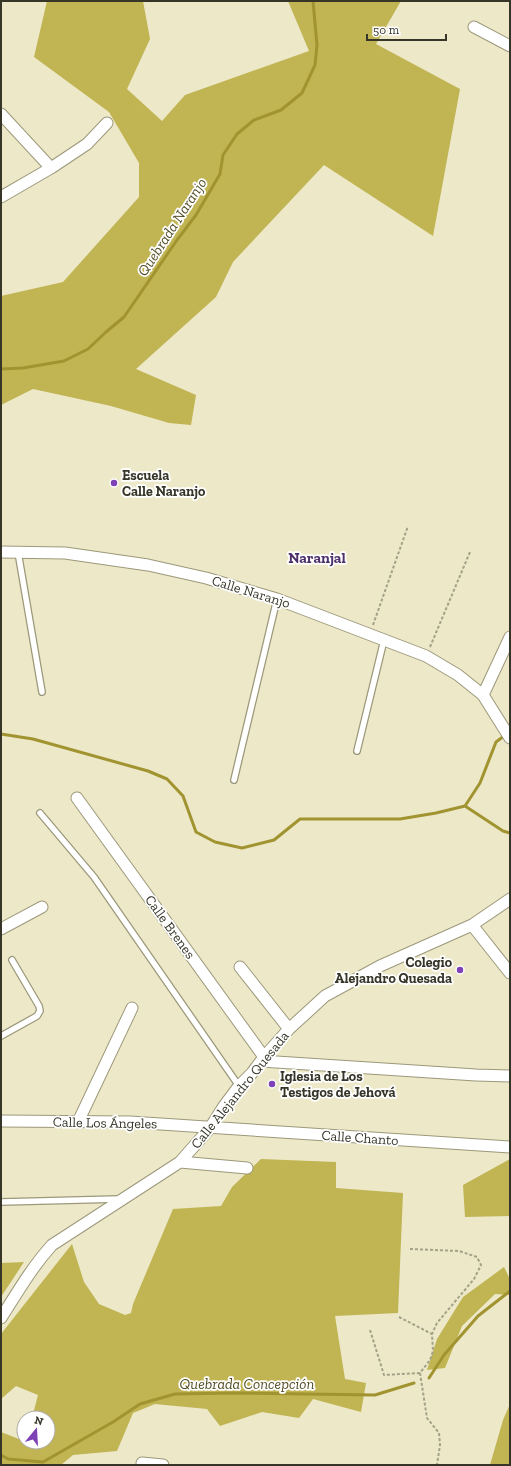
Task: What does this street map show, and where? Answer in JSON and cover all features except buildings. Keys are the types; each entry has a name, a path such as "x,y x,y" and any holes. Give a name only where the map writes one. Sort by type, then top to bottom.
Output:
{"street":[{"path":"474,27 510,46"},
{"path":"1,114 51,168"},
{"path":"1,197 51,168 88,144 107,123"},
{"name":"Calle Naranjo","path":"1,552 65,553 148,565 206,578 277,599 426,656 458,675 483,694"},
{"path":"510,637 483,694 510,738"},
{"name":"Calle Brenes","path":"77,798 263,1059"},
{"name":"Calle Alejandro Quesada","path":"1,1318 37,1263 52,1245 180,1162 210,1128 239,1086 252,1073 289,1029 325,996 380,966 472,925 510,899"},
{"path":"496,909 510,906"},
{"path":"1,929 42,907"},
{"path":"472,925 510,974"},
{"path":"240,967 289,1029"},
{"path":"78,1122 132,1008"},
{"path":"263,1059 476,1075 510,1076"},
{"name":"Calle Los Ángeles","path":"1,1121 130,1122 210,1128"},
{"name":"Calle Chanto","path":"210,1128 510,1147"},
{"path":"180,1162 247,1168"},
{"path":"142,1463 163,1465"}],"lane":[{"path":"18,552 42,692"},
{"path":"234,780 277,599"},
{"path":"357,751 384,640"},
{"path":"40,813 94,877 239,1086"},
{"path":"1,1036 37,1016 40,1011 39,1006 12,960"},
{"path":"1,1202 124,1199"}],"path":[{"path":"370,634 408,526"},
{"path":"426,656 470,552"},
{"path":"410,1249 459,1251 477,1258 481,1265 474,1279 437,1323 432,1334 433,1350 430,1360 420,1373 427,1418 438,1434 440,1445 437,1465"},
{"path":"399,1318 432,1334"},
{"path":"370,1330 384,1376 420,1373"}],"shaded area":[{"path":"47,1 143,1 150,39 127,89 162,121 185,95 309,51 288,1 401,1 376,44 460,89 433,236 324,165 233,262 216,297 136,369 196,395 191,425 169,423 111,406 33,389 1,405 1,296 63,282 139,197 139,163 109,112 34,57"},
{"path":"261,1159 336,1162 336,1188 403,1193 398,1313 335,1316 345,1379 366,1383 361,1412 313,1399 299,1418 262,1412 220,1426 207,1409 155,1404 133,1413 117,1451 73,1455 61,1465 1,1465 1,1432 16,1438 16,1450 56,1450 56,1410 34,1410 38,1395 16,1386 1,1399 1,1334 72,1244 84,1282 99,1304 125,1315 131,1313 133,1304 173,1209 221,1206 232,1187"},
{"path":"510,1159 510,1216 465,1217 463,1185"},
{"path":"24,1262 1,1297 1,1263"},
{"path":"504,1267 510,1279 510,1295 495,1294 462,1326 445,1368 427,1370 437,1339 463,1297"},
{"path":"510,1404 510,1465 490,1465 503,1420"}],"waterway":[{"name":"Quebrada Naranjo","path":"1,369 23,368 64,361 88,349 124,317 196,215 220,174 223,155 237,134 254,120 281,110 302,93 315,65 317,45 313,1"},
{"path":"1,734 33,739 148,771 167,779 183,796 196,832 215,842 242,848 274,840 300,819 400,819 465,806 480,783 496,742 504,736"},
{"path":"465,806 503,831 510,833"},
{"name":"Quebrada Concepción","path":"429,1378 444,1355 478,1316 510,1291"},
{"name":"Quebrada Concepción","path":"1,1455 8,1459 43,1462 113,1422 140,1404 175,1394 238,1393 375,1395 414,1383"}],"place":[{"name":"Escuela Calle Naranjo","path":"114,483"},
{"name":"Colegio Alejandro Quesada","path":"460,970"},
{"name":"Iglesia de Los Testigos de Jehová","path":"272,1084"}],"district":[{"name":"Naranjal","path":"317,558"}]}
